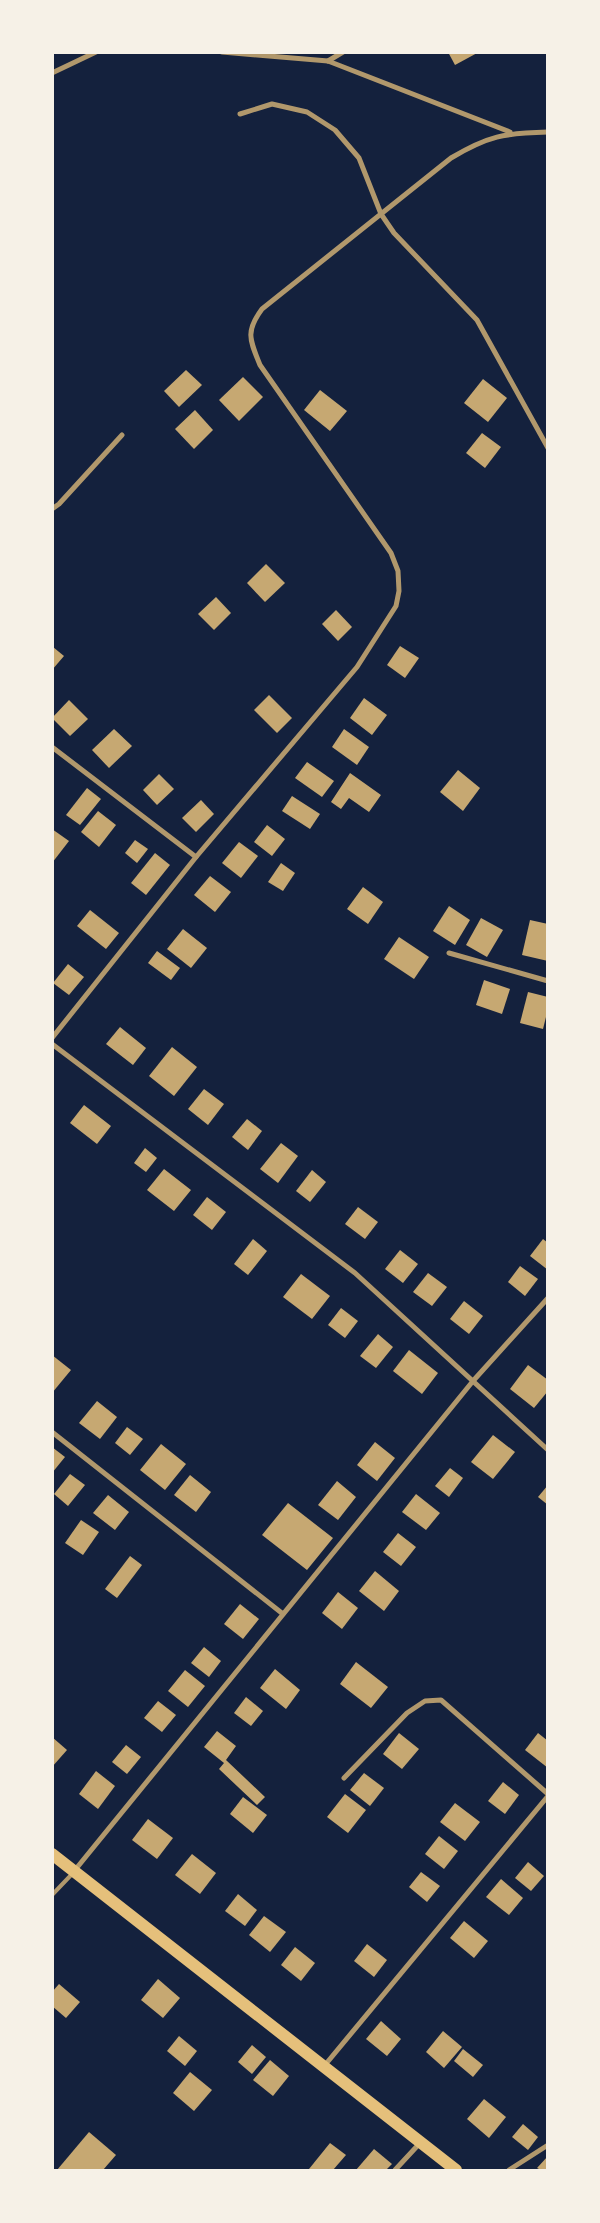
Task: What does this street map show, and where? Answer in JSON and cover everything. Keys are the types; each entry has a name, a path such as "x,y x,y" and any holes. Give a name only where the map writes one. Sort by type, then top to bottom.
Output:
{"main road":[{"path":"52,1854 456,2170"}],"street":[{"path":"52,73 96,52"},
{"path":"222,52 328,61 511,133"},
{"path":"328,61 344,52"},
{"path":"240,114 272,104 306,112 335,130 359,158 381,214 394,233 477,320 548,448"},
{"path":"52,1038 196,857 357,667 396,606 399,591 398,571 391,553 260,365 250,341 252,323 262,309 451,158 478,142 511,133 548,132"},
{"path":"52,508 59,504 122,435"},
{"path":"52,747 196,857"},
{"path":"449,953 548,981"},
{"path":"52,1044 355,1274 548,1450"},
{"path":"75,1871 473,1382 548,1298"},
{"path":"52,1432 283,1614"},
{"path":"323,2067 548,1795 441,1700 425,1701 406,1713 344,1778"},
{"path":"394,2170 420,2142"},
{"path":"509,2170 548,2145"}],"lane":[{"path":"52,1895 75,1871"}],"building":[{"path":"448,52 479,52 455,65"},
{"path":"186,370 202,385 179,407 164,391"},
{"path":"243,377 263,397 239,421 219,400"},
{"path":"483,379 507,398 488,422 464,403"},
{"path":"320,390 347,411 330,431 304,410"},
{"path":"195,410 213,430 194,449 175,429"},
{"path":"482,433 501,447 485,468 466,453"},
{"path":"266,564 285,583 265,602 247,583"},
{"path":"216,597 231,613 214,630 198,614"},
{"path":"336,610 352,627 338,641 322,624"},
{"path":"400,646 419,658 405,678 387,665"},
{"path":"52,648 64,656 52,670"},
{"path":"269,695 292,718 277,733 254,710"},
{"path":"364,698 387,715 372,735 350,718"},
{"path":"69,700 88,719 70,736 52,718"},
{"path":"114,729 132,746 109,768 92,750"},
{"path":"344,729 369,747 357,765 332,747"},
{"path":"307,762 334,781 322,797 295,778"},
{"path":"458,770 480,788 463,811 440,792"},
{"path":"350,773 381,795 369,812 349,798 341,809 331,802"},
{"path":"159,774 174,789 157,805 143,790"},
{"path":"87,788 101,799 80,825 66,815"},
{"path":"292,796 320,814 310,829 282,811"},
{"path":"201,800 214,814 196,832 182,818"},
{"path":"98,811 116,825 99,847 81,832"},
{"path":"267,825 285,839 272,856 254,842"},
{"path":"52,829 69,841 52,863"},
{"path":"135,840 148,849 137,863 125,853"},
{"path":"239,842 258,856 241,878 222,863"},
{"path":"155,853 170,865 146,895 131,883"},
{"path":"281,863 295,873 283,891 268,882"},
{"path":"210,876 231,892 215,912 194,895"},
{"path":"363,887 383,902 368,924 347,909"},
{"path":"449,906 470,920 455,945 433,931"},
{"path":"90,910 119,933 106,949 77,926"},
{"path":"481,918 503,930 487,957 466,945"},
{"path":"530,920 548,924 548,961 522,955"},
{"path":"183,929 207,948 191,968 167,949"},
{"path":"399,937 429,957 414,979 384,959"},
{"path":"157,951 180,968 171,980 148,963"},
{"path":"68,964 84,977 69,995 53,983"},
{"path":"484,980 510,989 502,1014 476,1005"},
{"path":"528,992 548,997 548,1009 543,1029 520,1023"},
{"path":"120,1027 146,1048 133,1065 106,1044"},
{"path":"172,1047 197,1067 174,1096 149,1076"},
{"path":"204,1089 224,1104 208,1125 188,1109"},
{"path":"84,1105 111,1126 97,1144 70,1123"},
{"path":"247,1119 262,1131 248,1150 232,1137"},
{"path":"281,1143 298,1156 278,1183 260,1169"},
{"path":"145,1148 157,1158 146,1172 134,1163"},
{"path":"164,1169 191,1190 174,1211 147,1190"},
{"path":"312,1170 326,1182 310,1202 296,1191"},
{"path":"207,1197 226,1212 212,1230 193,1215"},
{"path":"358,1207 378,1222 365,1239 345,1224"},
{"path":"253,1239 267,1251 248,1275 234,1264"},
{"path":"543,1239 548,1243 548,1270 530,1256"},
{"path":"400,1250 418,1264 403,1283 385,1269"},
{"path":"520,1266 538,1279 525,1296 508,1282"},
{"path":"428,1273 447,1287 432,1306 413,1292"},
{"path":"301,1274 330,1296 312,1319 283,1297"},
{"path":"464,1301 483,1316 469,1334 450,1319"},
{"path":"341,1308 358,1321 345,1338 328,1325"},
{"path":"378,1334 393,1347 376,1368 360,1356"},
{"path":"409,1350 438,1373 422,1394 393,1371"},
{"path":"52,1355 71,1370 52,1393"},
{"path":"528,1365 548,1380 548,1391 534,1408 510,1389"},
{"path":"97,1401 117,1417 100,1439 79,1423"},
{"path":"127,1427 143,1439 130,1455 115,1443"},
{"path":"493,1435 515,1452 493,1479 471,1462"},
{"path":"375,1442 395,1458 377,1481 357,1465"},
{"path":"161,1444 186,1464 165,1490 140,1470"},
{"path":"52,1447 65,1457 52,1473"},
{"path":"450,1468 463,1478 449,1497 435,1486"},
{"path":"70,1474 85,1485 68,1506 54,1494"},
{"path":"190,1475 211,1492 196,1512 174,1495"},
{"path":"337,1481 356,1497 338,1520 318,1505"},
{"path":"548,1485 548,1505 538,1497"},
{"path":"416,1494 440,1513 426,1530 402,1512"},
{"path":"108,1495 129,1512 115,1530 93,1513"},
{"path":"288,1503 333,1538 307,1570 262,1535"},
{"path":"81,1520 99,1532 83,1555 65,1543"},
{"path":"398,1533 416,1547 401,1566 383,1552"},
{"path":"130,1556 142,1565 117,1598 105,1589"},
{"path":"375,1571 399,1591 384,1611 359,1591"},
{"path":"338,1592 358,1608 342,1629 322,1613"},
{"path":"240,1604 259,1619 243,1639 224,1624"},
{"path":"204,1647 221,1661 209,1677 191,1663"},
{"path":"356,1662 388,1687 371,1708 340,1684"},
{"path":"275,1669 300,1690 286,1709 260,1688"},
{"path":"185,1670 205,1686 188,1707 168,1691"},
{"path":"246,1697 263,1711 251,1726 234,1713"},
{"path":"158,1701 176,1715 162,1732 144,1718"},
{"path":"217,1731 236,1746 226,1760 265,1797 257,1805 219,1769 224,1763 204,1747"},
{"path":"399,1733 419,1749 402,1769 383,1754"},
{"path":"538,1733 548,1741 548,1768 525,1750"},
{"path":"52,1737 67,1750 52,1767"},
{"path":"126,1745 141,1757 127,1774 112,1762"},
{"path":"96,1771 115,1786 98,1809 79,1794"},
{"path":"364,1773 384,1788 370,1806 350,1790"},
{"path":"503,1782 519,1795 505,1814 488,1801"},
{"path":"345,1794 366,1810 348,1833 327,1817"},
{"path":"243,1797 267,1815 253,1833 230,1814"},
{"path":"455,1803 480,1822 465,1841 440,1822"},
{"path":"148,1819 173,1838 157,1859 132,1840"},
{"path":"439,1836 458,1851 444,1869 425,1854"},
{"path":"192,1854 216,1873 200,1894 175,1875"},
{"path":"528,1862 544,1876 531,1891 515,1878"},
{"path":"421,1872 440,1886 427,1902 409,1887"},
{"path":"501,1879 523,1898 509,1915 486,1897"},
{"path":"238,1894 257,1910 245,1926 225,1911"},
{"path":"264,1916 286,1932 270,1952 249,1935"},
{"path":"464,1921 488,1941 474,1958 450,1938"},
{"path":"367,1944 387,1960 374,1977 354,1961"},
{"path":"295,1947 315,1963 301,1981 281,1965"},
{"path":"158,1979 180,1998 163,2018 141,2000"},
{"path":"59,1984 80,2002 66,2018 52,2006 52,1992"},
{"path":"381,2021 401,2039 387,2056 366,2039"},
{"path":"443,2031 462,2047 444,2068 426,2052"},
{"path":"179,2036 197,2051 185,2066 167,2051"},
{"path":"252,2045 266,2057 252,2074 238,2062"},
{"path":"463,2049 483,2065 473,2077 454,2061"},
{"path":"270,2060 289,2076 273,2096 253,2080"},
{"path":"190,2072 212,2090 194,2111 173,2093"},
{"path":"484,2099 506,2117 489,2138 467,2119"},
{"path":"523,2124 538,2137 528,2150 512,2137"},
{"path":"89,2132 116,2155 103,2170 57,2170"},
{"path":"330,2143 346,2155 333,2170 309,2169"},
{"path":"374,2149 392,2164 386,2170 356,2170"},
{"path":"548,2156 548,2170 537,2168"}]}
